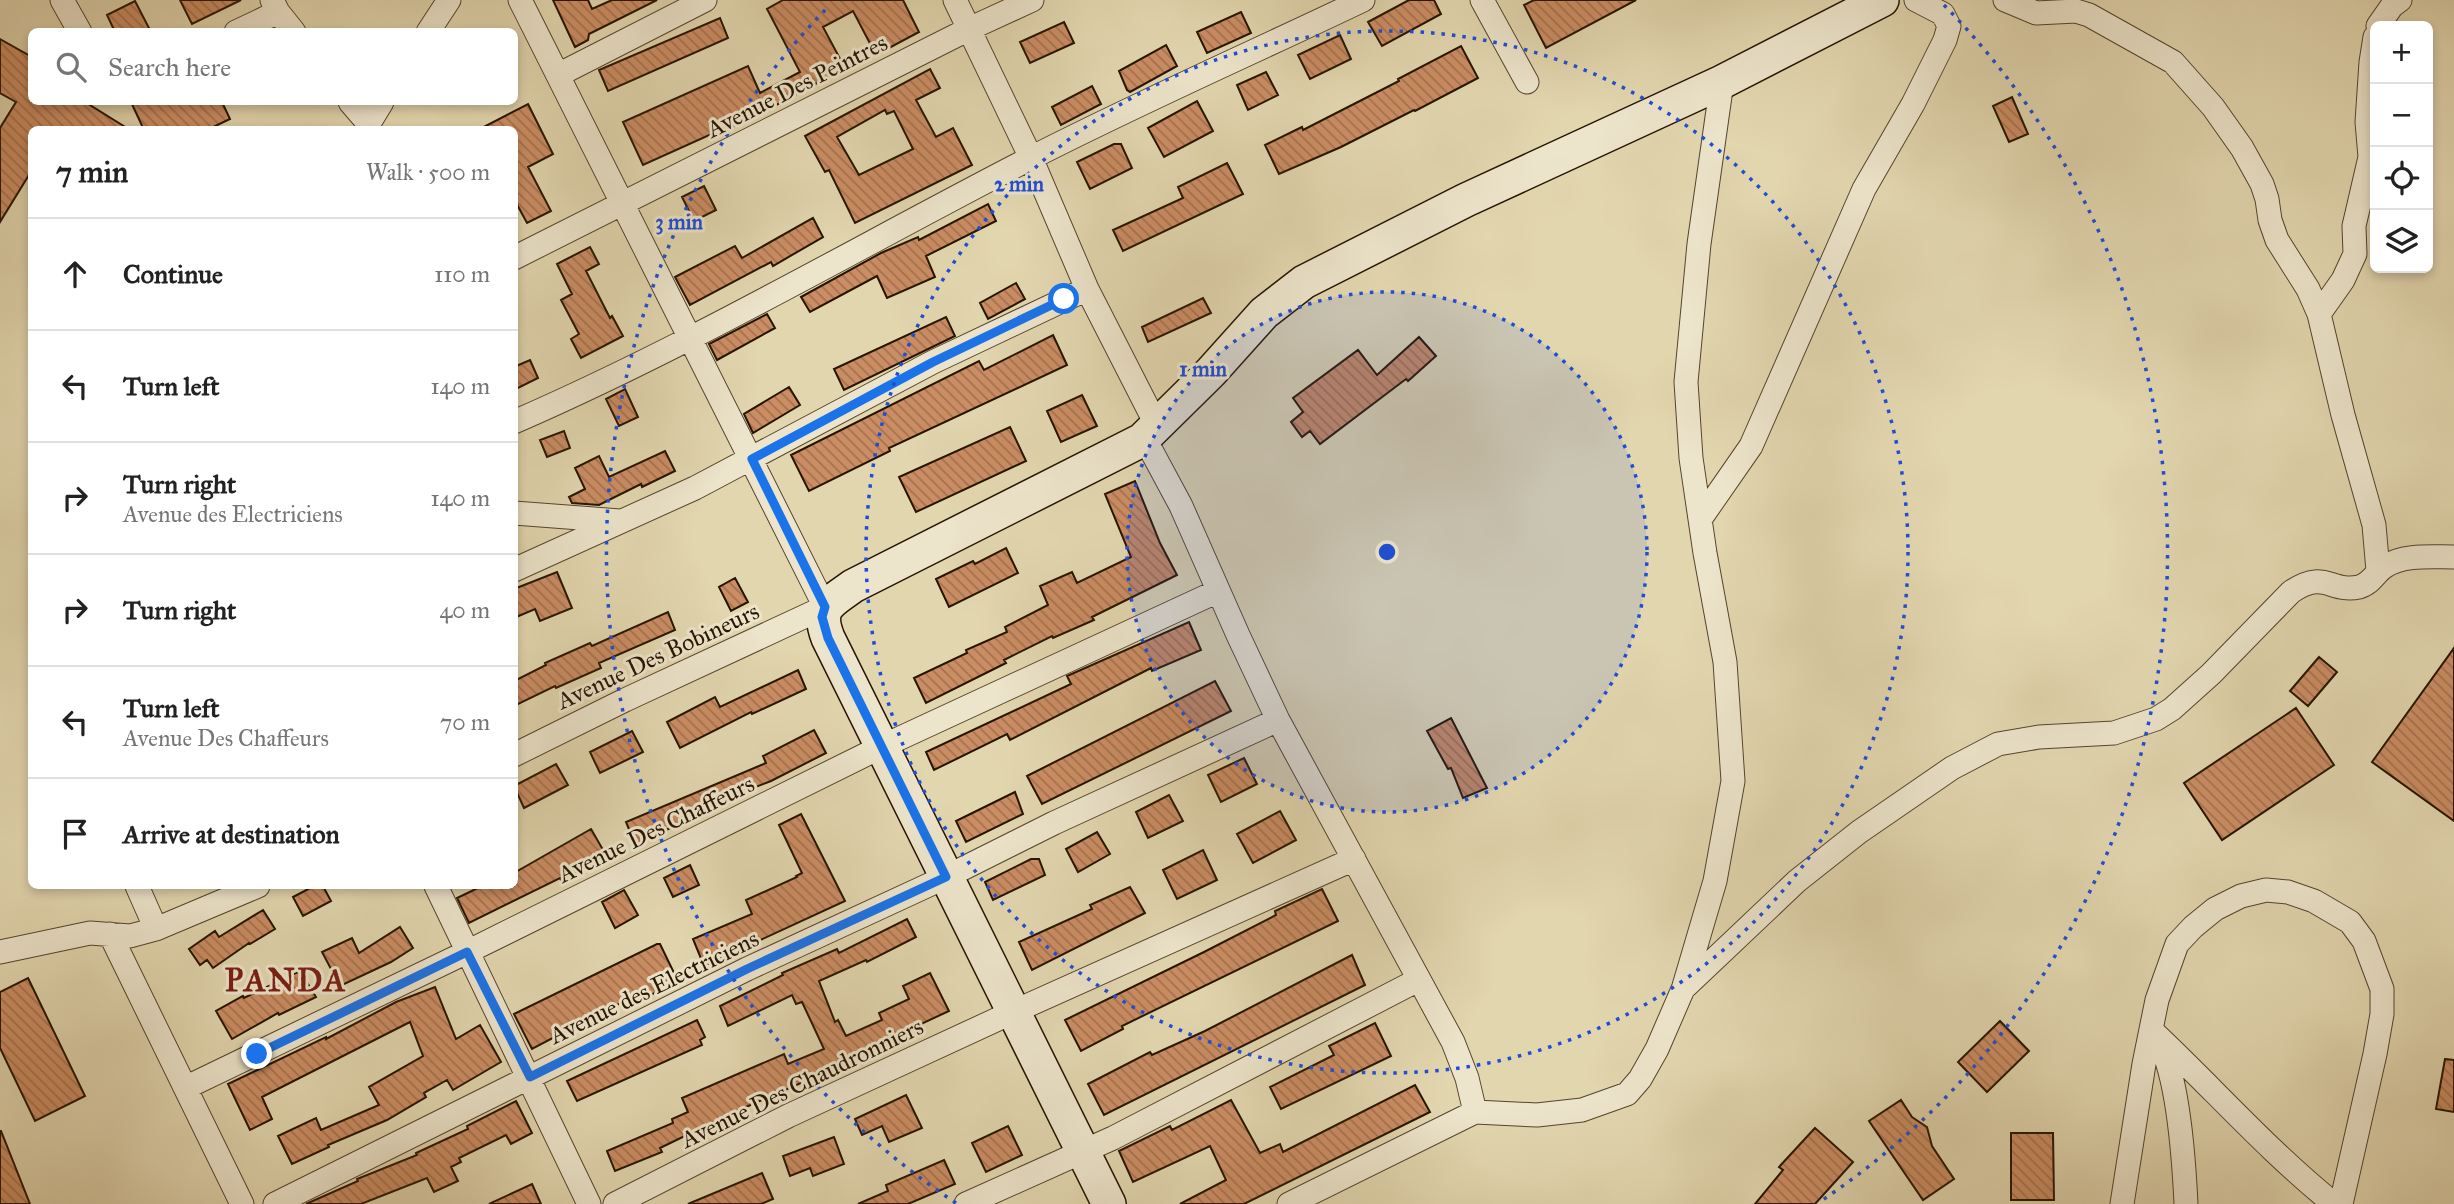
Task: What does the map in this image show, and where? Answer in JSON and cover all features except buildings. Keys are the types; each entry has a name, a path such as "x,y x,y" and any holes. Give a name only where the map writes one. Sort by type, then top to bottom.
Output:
{"street":[{"path":"62,0 78,28"},
{"path":"431,28 449,0"},
{"path":"520,0 825,607"},
{"path":"558,75 705,0"},
{"path":"955,0 1031,158 1150,433 1152,452 1181,506 1278,720 1453,1042 1475,1112"},
{"name":"Avenue Des Peintres","path":"518,256 969,29 1032,0"},
{"path":"518,420 690,337 1031,158 1363,0"},
{"path":"1482,0 1527,82"},
{"path":"1109,1204 828,638 822,617 825,607 853,586 1150,433 1264,313 1304,282 1466,200 1722,82 1882,0"},
{"path":"1701,518 1751,446 1864,189 1913,104 1945,40 1949,26 1943,14 1916,0"},
{"path":"2005,0 2036,13 2076,11 2090,15 2173,62 2213,107 2242,148 2262,184 2277,240 2308,289 2319,314 2340,404 2374,525 2378,571"},
{"path":"2382,21 2400,0"},
{"path":"242,28 275,6 291,28"},
{"path":"2319,314 2343,280 2355,254 2354,226 2370,157 2367,122 2370,77"},
{"path":"1289,1204 1475,1112 1537,1115 1583,1110 1626,1094 1640,1079 1657,1049 1683,989 1715,881 1733,780 1725,662 1705,553 1692,458 1686,382 1699,244 1722,82"},
{"path":"352,105 367,126 380,105"},
{"path":"518,568 625,521 752,459 933,362 1087,289"},
{"path":"518,513 625,521"},
{"path":"1683,989 1797,881 1859,832 1952,768 1998,744 2039,737 2114,733 2156,719 2172,709 2211,674 2291,592 2304,583 2320,581 2348,588 2361,586 2370,582 2378,571 2395,561 2454,556"},
{"name":"Avenue Des Chaffeurs","path":"187,1087 883,746 1218,591"},
{"name":"Avenue Des Bobineurs","path":"518,753 825,607"},
{"name":"Avenue des Electriciens","path":"275,1204 747,969 946,877 1054,822 1278,720"},
{"name":"Avenue Des Chaudronniers","path":"615,1204 788,1116 1354,859"},
{"path":"138,889 156,929"},
{"path":"0,952 90,933 130,936 156,929 251,889"},
{"path":"437,889 589,1204"},
{"path":"2122,1204 2151,1030 2164,975 2177,944 2215,909 2241,896 2266,890 2288,892 2314,901 2350,922 2364,941 2382,989 2382,1014 2375,1054 2342,1204"},
{"path":"110,934 242,1204"},
{"path":"965,1204 1084,1152 1418,980"},
{"path":"2151,1030 2160,1043 2173,1090 2186,1204"},
{"path":"2151,1030 2194,1070 2253,1133 2334,1204"}],"district":[{"name":"PANDA","path":"286,980"}],"route":[{"path":"257,1054 467,952 530,1077 747,969 946,877 828,638 822,617 825,607 752,459 933,362 1064,299"}]}
